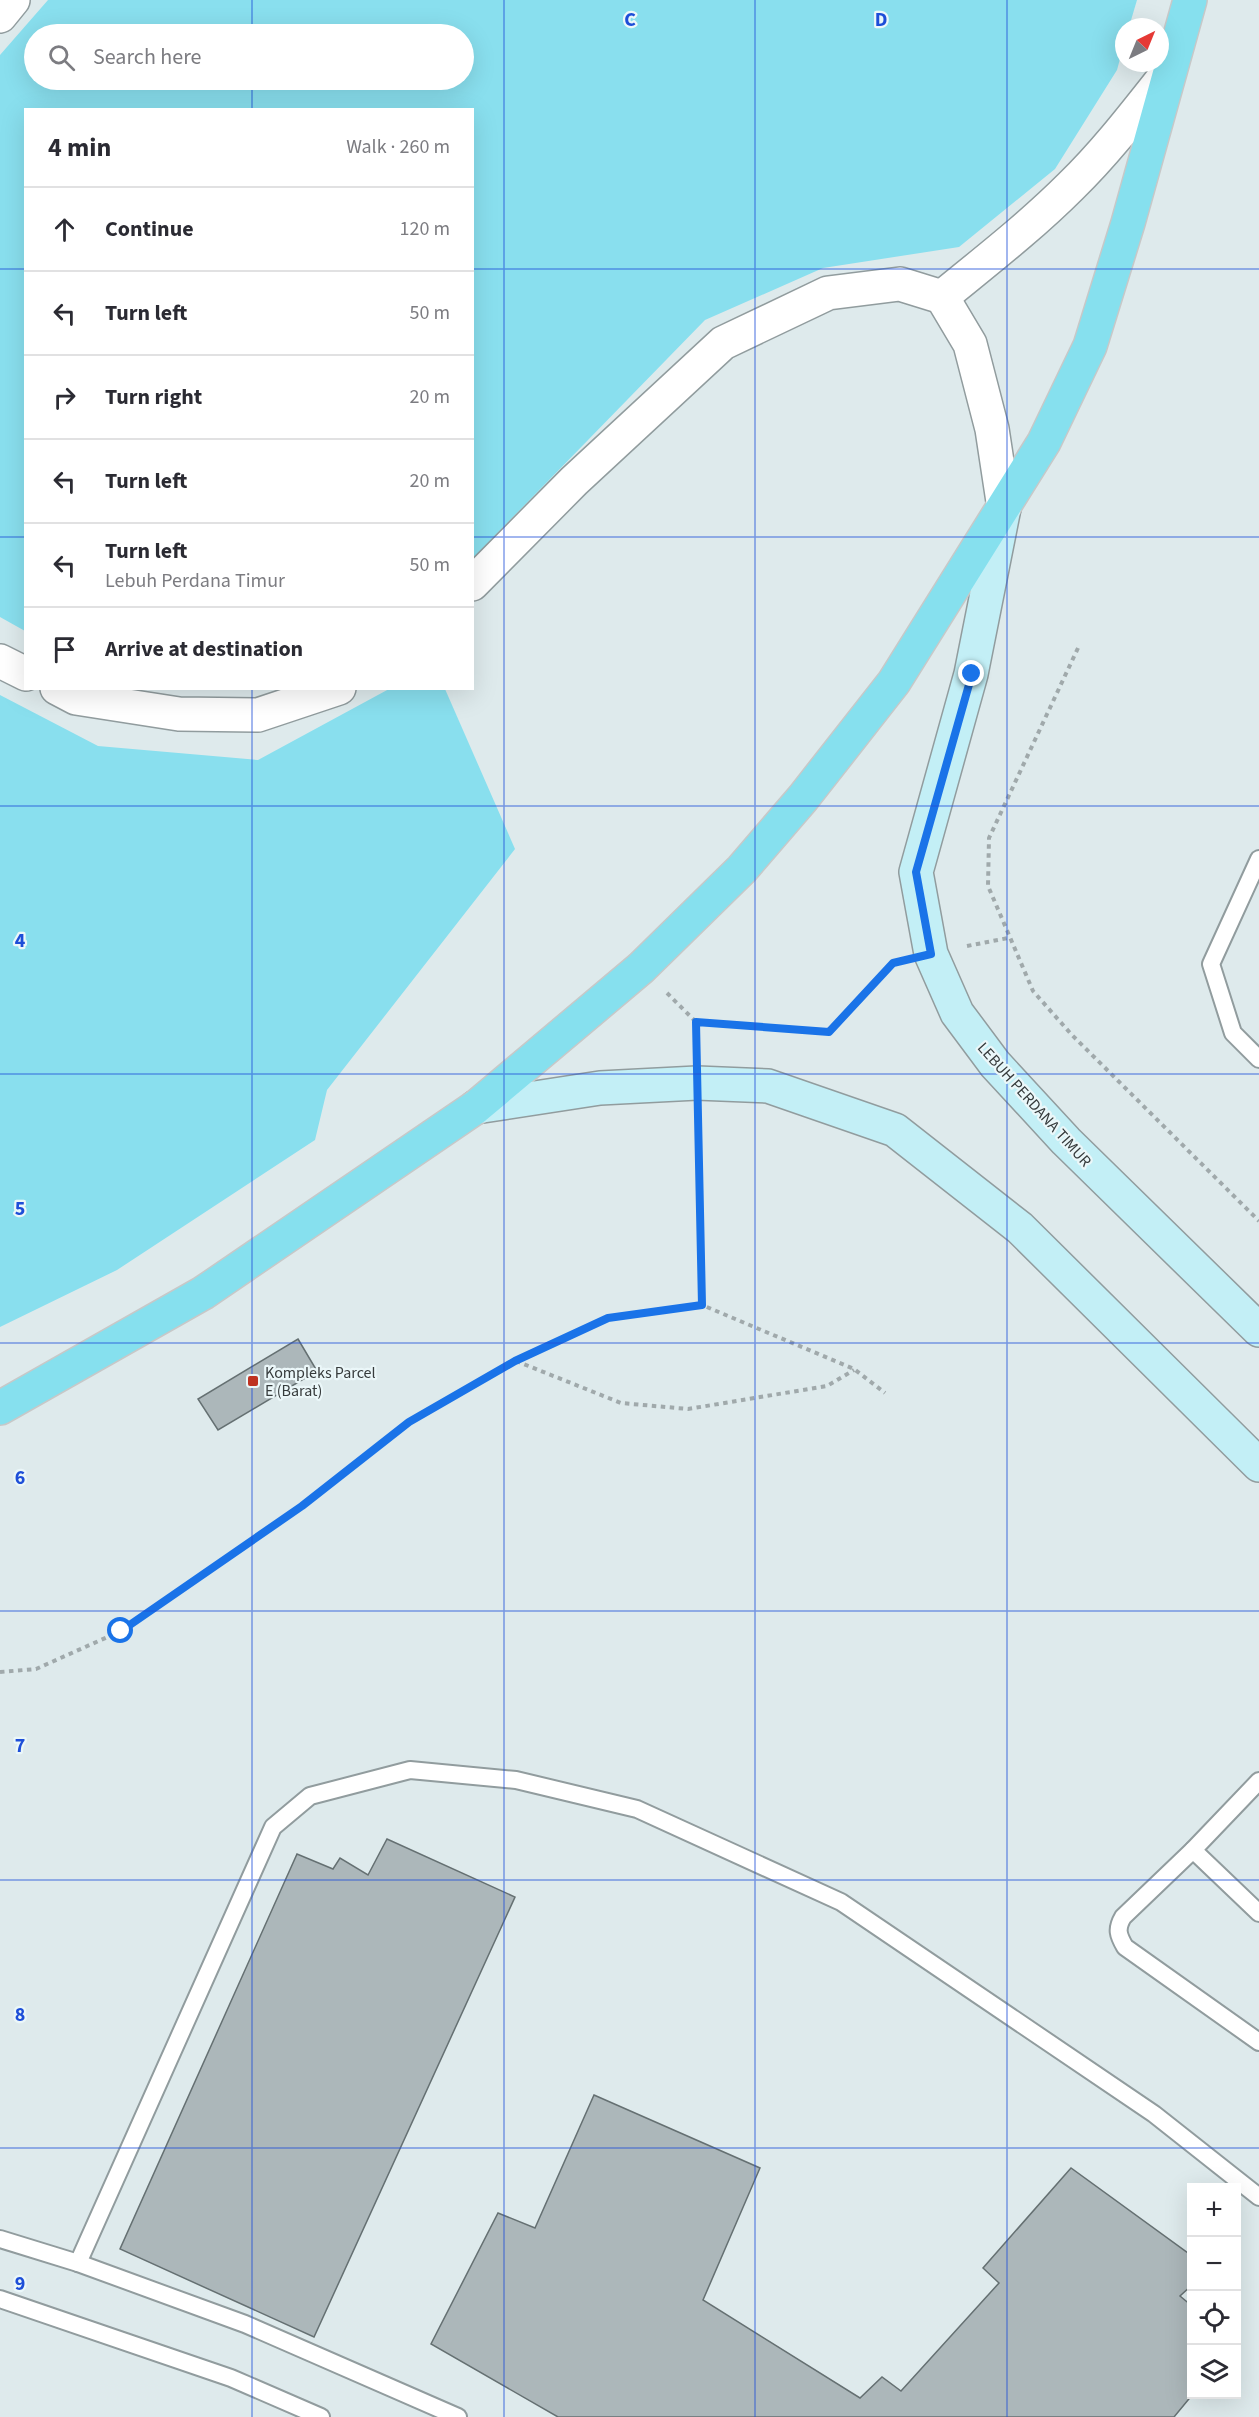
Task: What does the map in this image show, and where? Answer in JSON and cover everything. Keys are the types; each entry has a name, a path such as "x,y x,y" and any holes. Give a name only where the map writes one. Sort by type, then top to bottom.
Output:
{"main road":[{"path":"1169,70 1190,0"},
{"path":"0,1408 195,1298 476,1107 641,968 742,869 810,789 894,682 1044,442 1090,345 1128,223 1168,72"},
{"name":"LEBUH PERDANA TIMUR","path":"1004,508 972,674 916,872 931,954 957,1013 995,1064 1066,1141 1259,1330"},
{"path":"476,1107 600,1088 697,1083 768,1086 895,1130 1020,1228 1259,1465"}],"street":[{"path":"0,16 13,0"},
{"path":"942,297 1011,241 1072,186 1120,133 1167,72"},
{"path":"474,582 574,481 723,343 828,293 900,284 942,297 970,344 992,429 1004,508"},
{"path":"0,661 24,673"},
{"path":"61,690 76,698 178,714 247,715 258,715 333,690"}],"lane":[{"path":"1259,859 1211,964 1233,1033 1259,1059"},
{"path":"78,2263 273,1827 310,1796 410,1770 516,1780 637,1809 841,1902 1154,2114 1259,2197"},
{"path":"1256,1790 1123,1917 1118,1926 1118,1935 1125,1947 1259,2042"},
{"path":"1193,1850 1259,1913"},
{"path":"0,2239 78,2263 244,2324 458,2417"},
{"path":"0,2299 231,2378 321,2417"}],"path":[{"path":"1078,648 989,838 988,886 1008,938 1033,992 1071,1034 1259,1221"},
{"path":"641,968 696,1022 829,1032 893,963 1008,938"},
{"path":"696,1022 702,1305"},
{"path":"0,1672 36,1669 121,1631 302,1506 409,1422 515,1361 608,1318 702,1305 854,1369 885,1393"},
{"path":"515,1361 621,1403 688,1408 827,1386 854,1369"}],"shaded area":[{"path":"48,0 1137,0 1132,18 1115,18 1116,72 1055,169 959,247 823,268 705,320 474,557 474,108 24,108 24,630 0,617 0,55 24,28 24,90 474,90 474,24 27,24"},
{"path":"387,690 445,690 515,849 327,1090 315,1140 117,1270 0,1327 0,695 98,746 258,760"}],"building":[{"path":"298,1339 317,1371 218,1430 198,1399"},
{"path":"387,1839 515,1897 314,2337 120,2249 297,1854 333,1869 340,1858 368,1875"},
{"path":"594,2095 760,2168 703,2300 860,2398 882,2377 901,2391 999,2283 983,2268 1071,2168 1187,2252 1187,2290 1180,2296 1187,2302 1187,2399 1189,2399 1174,2417 558,2417 431,2344 498,2213 535,2228"}],"place":[{"name":"Kompleks Parcel E (Barat)","path":"253,1381"}],"route":[{"path":"121,1631 302,1506 409,1422 515,1361 608,1318 702,1305 696,1022 829,1032 893,963 931,954 916,872 972,674"}]}
